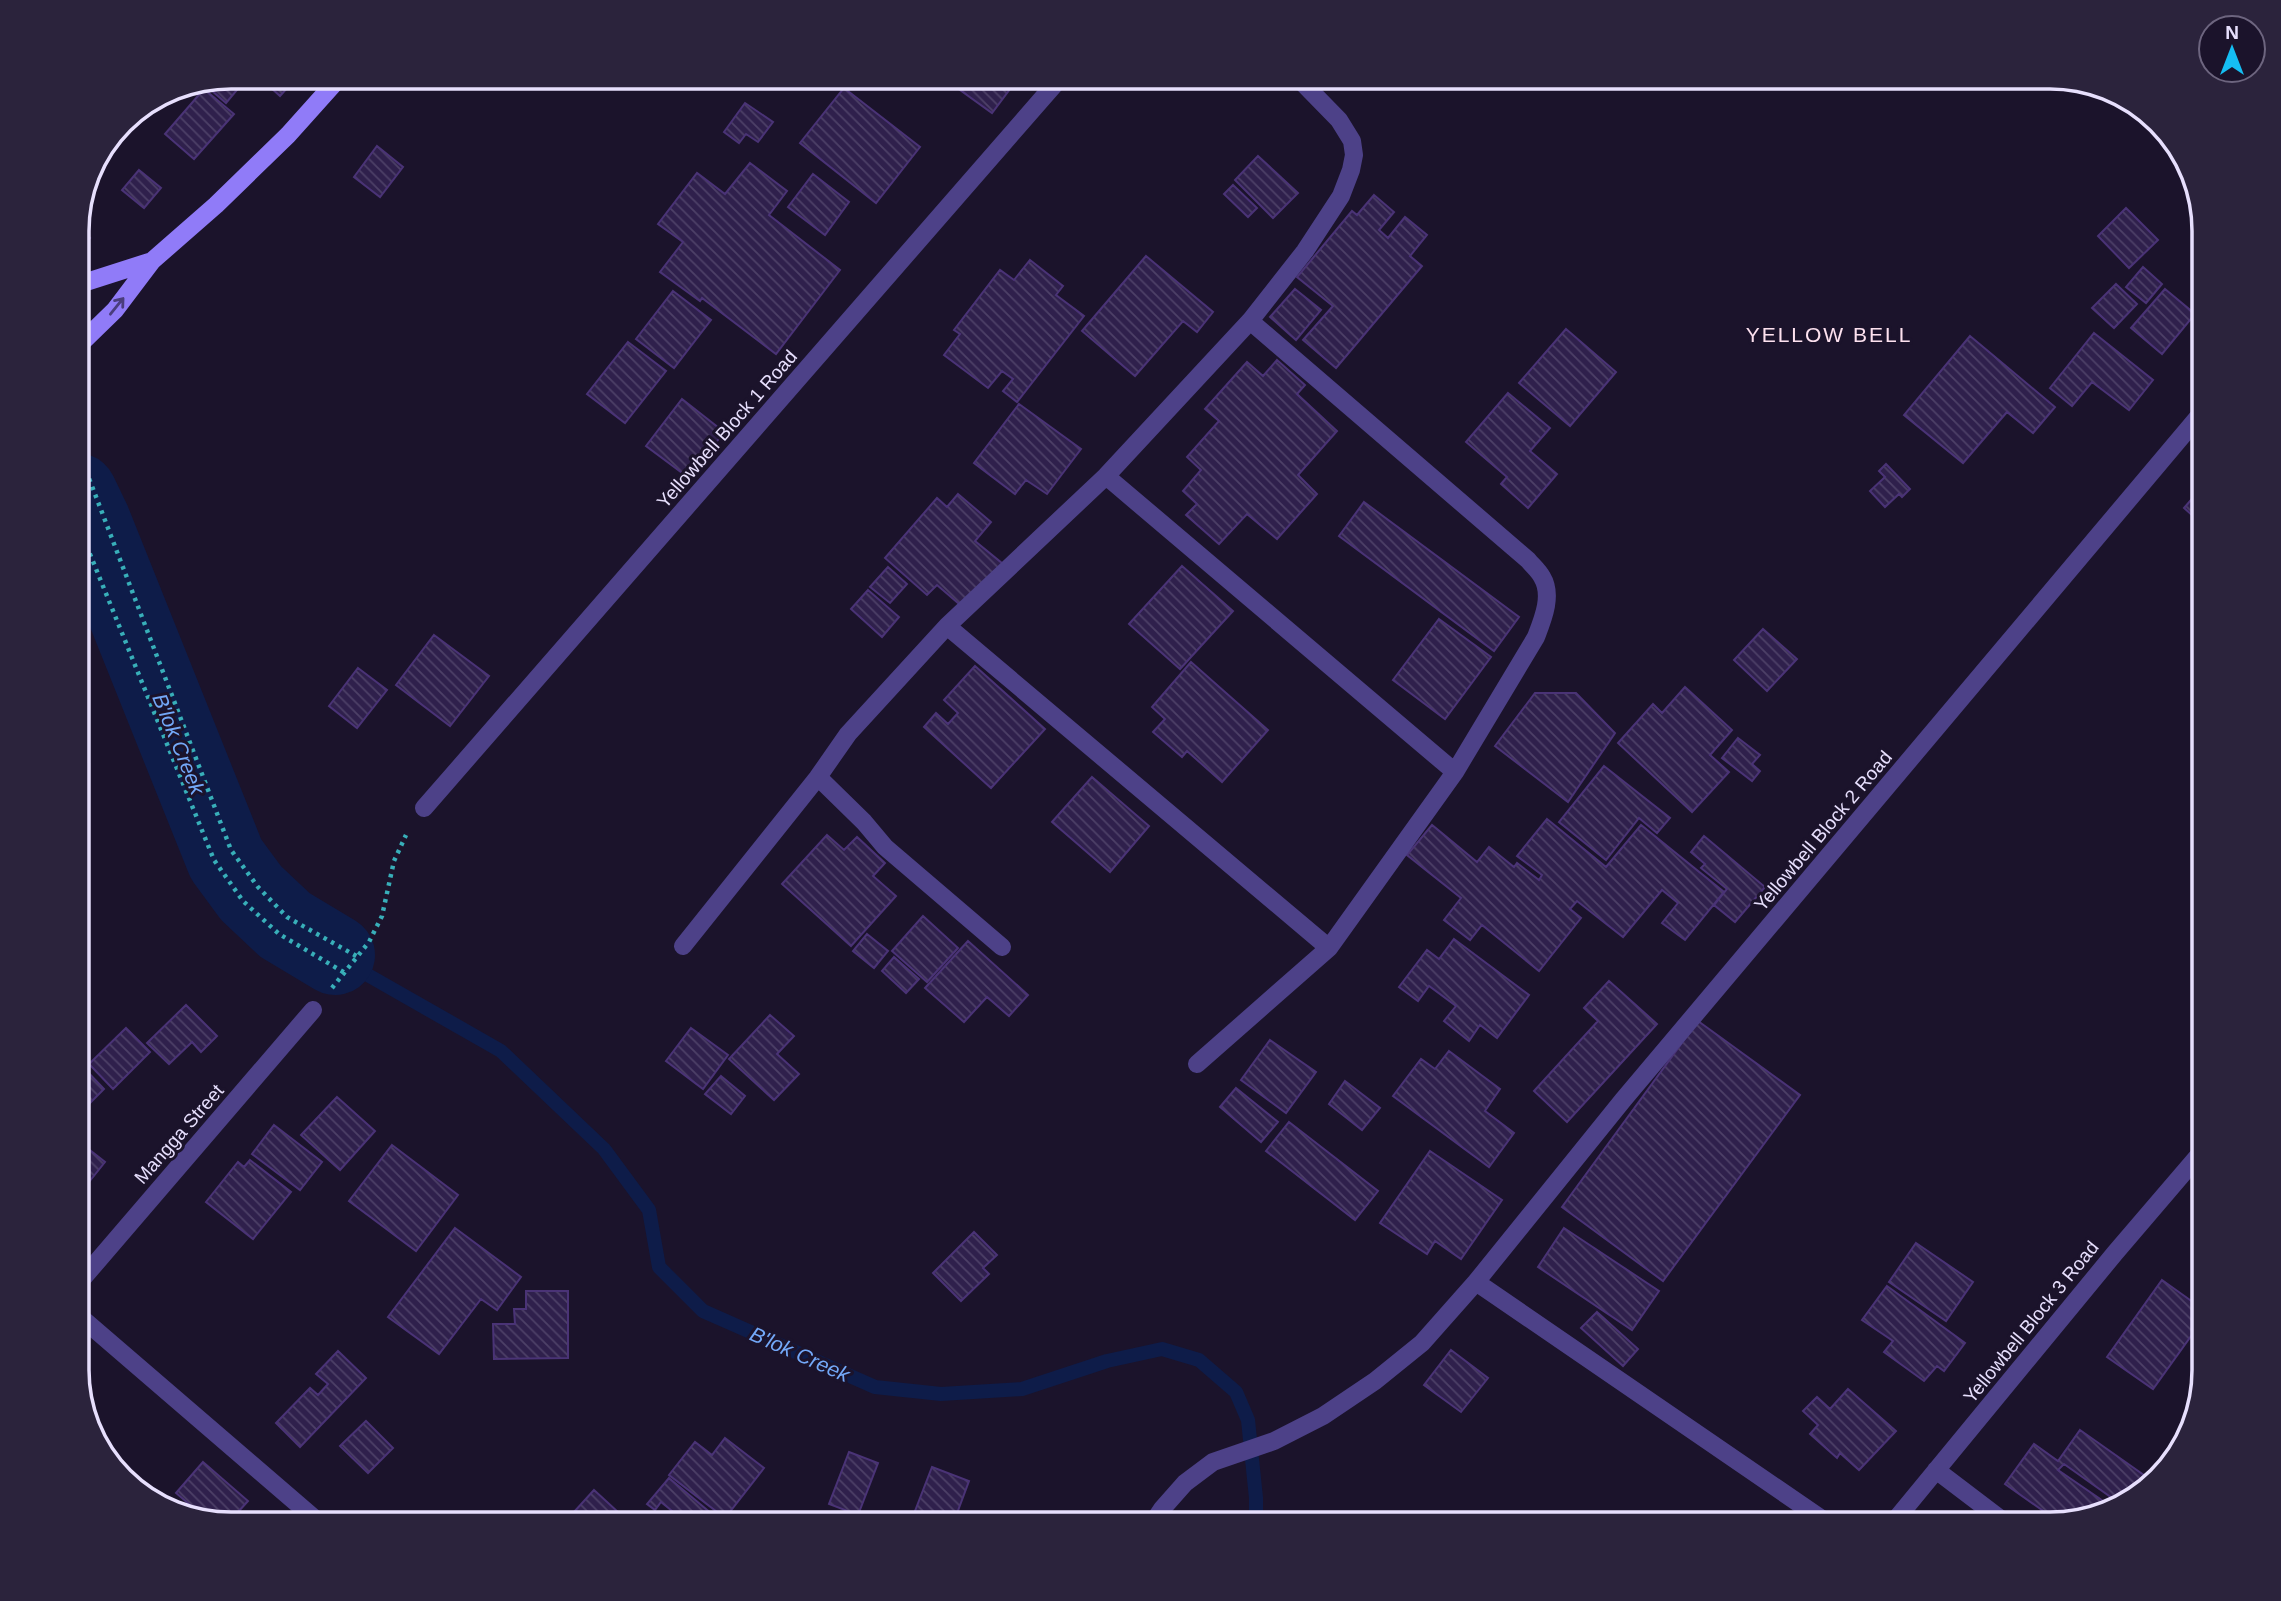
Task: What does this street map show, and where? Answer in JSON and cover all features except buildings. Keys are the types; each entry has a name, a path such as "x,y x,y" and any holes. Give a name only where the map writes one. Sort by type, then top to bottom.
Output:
{"main road":[{"path":"90,334 115,310 152,261 216,205 288,135 329,89"},
{"path":"90,281 152,261"}],"street":[{"name":"Yellowbell Block 1 Road","path":"424,808 1051,89"},
{"path":"683,946 818,777 848,734 947,626 1106,476 1250,321 1305,251 1341,196 1354,155 1352,141 1339,120 1309,89"},
{"path":"1197,1064 1329,948 1455,772 1536,637 1545,612 1547,590 1543,578 1528,560 1250,321"},
{"name":"Yellowbell Block 2 Road","path":"1160,1512 1185,1483 1213,1462 1274,1441 1323,1416 1375,1381 1422,1343 1476,1282 1623,1100 2192,424"},
{"path":"1106,476 1455,772"},
{"path":"947,626 1329,948"},
{"path":"818,777 864,822 885,847 1002,947"},
{"name":"Mangga Street","path":"90,1270 313,1010"},
{"name":"Yellowbell Block 3 Road","path":"1902,1512 2192,1163"},
{"path":"1476,1282 1811,1512"},
{"path":"90,1325 307,1512"},
{"path":"1936,1470 1991,1512"}],"path":[{"path":"90,481 231,850 258,887 287,917 358,957"},
{"path":"90,554 214,860 243,901 279,934 345,973"},
{"path":"313,1010 369,942 382,916 394,861 408,831 424,808"}],"waterway":[{"name":"B'lok Creek","path":"90,520 226,859 251,893 285,925 335,955"},
{"name":"B'lok Creek","path":"366,974 501,1051 604,1149 649,1210 659,1267 703,1311 875,1387 941,1394 1022,1389 1107,1361 1162,1349 1199,1360 1236,1392 1248,1420 1256,1512"}],"district":[{"name":"YELLOW BELL","path":"1829,334"}]}
